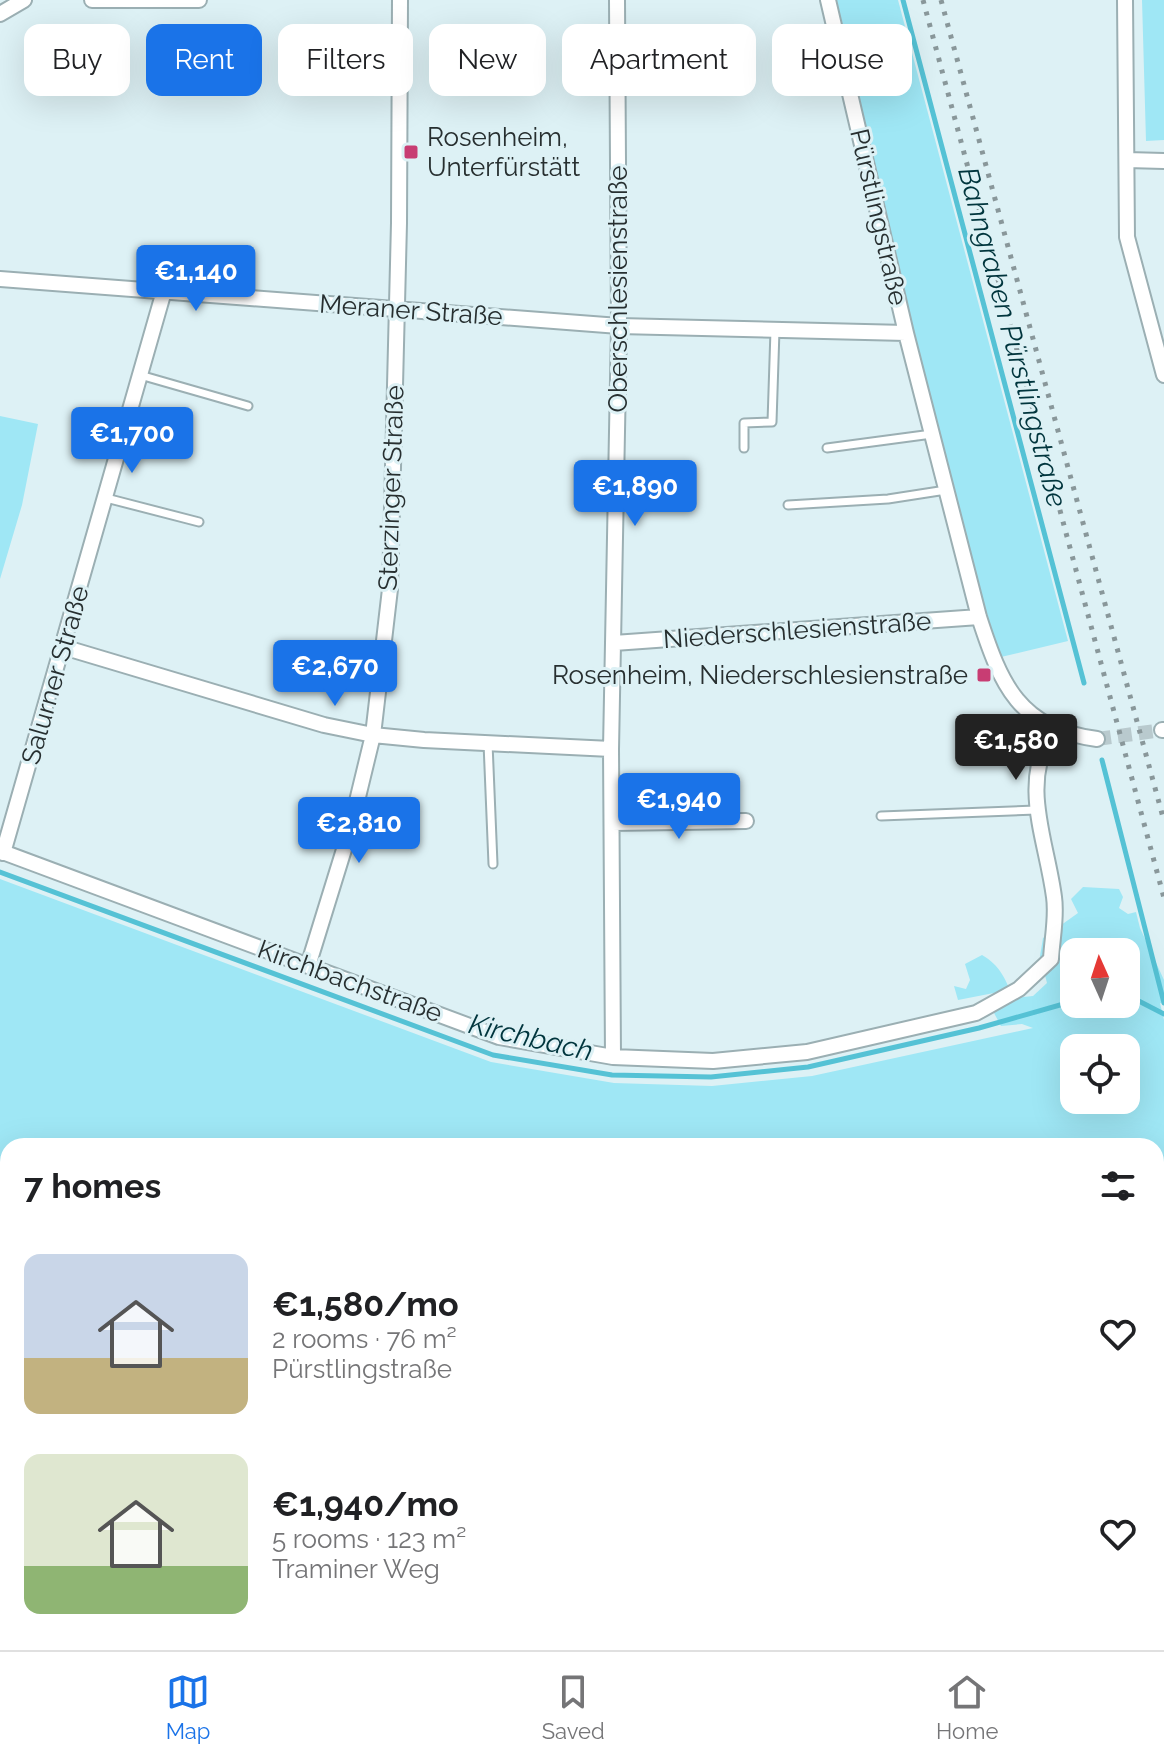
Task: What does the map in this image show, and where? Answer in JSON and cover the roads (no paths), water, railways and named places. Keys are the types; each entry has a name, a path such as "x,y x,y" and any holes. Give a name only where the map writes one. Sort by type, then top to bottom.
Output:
{"street":[{"path":"0,14 24,0"},
{"path":"92,0 199,0"},
{"name":"Sterzinger Straße","path":"308,966 350,830 373,735 390,589 400,0"},
{"name":"Oberschlesienstraße","path":"613,1057 611,749 619,326 617,0"},
{"name":"Pürstlingstraße","path":"828,0 906,333 979,617 1003,682 1016,701 1052,729"},
{"path":"1125,0 1127,237 1164,375"},
{"path":"1127,160 1164,161"},
{"name":"Meraner Straße","path":"0,279 619,326 906,333"},
{"name":"Salurner Straße","path":"2,852 164,291"},
{"name":"Niederschlesienstraße","path":"614,643 979,617"},
{"path":"63,647 324,725 373,735 611,749"},
{"path":"1036,810 1034,787 1038,761 1052,729 1076,737 1097,739"},
{"name":"Kirchbachstraße","path":"2,852 499,1037 613,1057 713,1061 807,1052 976,1013 1019,989 1051,959 1055,902 1036,810"},
{"path":"612,823 746,821"}],"lane":[{"path":"744,448 744,423 772,422 775,330"},
{"path":"140,375 248,406"},
{"path":"827,448 932,434"},
{"path":"788,505 888,499 946,490"},
{"path":"106,498 199,522"},
{"path":"488,743 493,864"},
{"path":"881,816 1036,810"}],"waterway":[{"name":"Bahngraben Pürstlingstraße","path":"903,0 1084,683"},
{"name":"Bahngraben Pürstlingstraße","path":"1102,760 1164,1003"},
{"name":"Kirchbach","path":"0,872 493,1055 612,1075 711,1077 808,1067 979,1028 1060,1005"},
{"name":"Kirchbach","path":"1140,1002 1164,1014"}],"tunnel":[{"path":"1097,739 1162,730"}],"railway":[{"path":"923,0 1164,898"},
{"path":"941,0 1164,821"}],"place":[{"name":"Rosenheim, Unterfürstätt","path":"411,152"},
{"name":"Rosenheim, Niederschlesienstraße","path":"984,675"}]}
